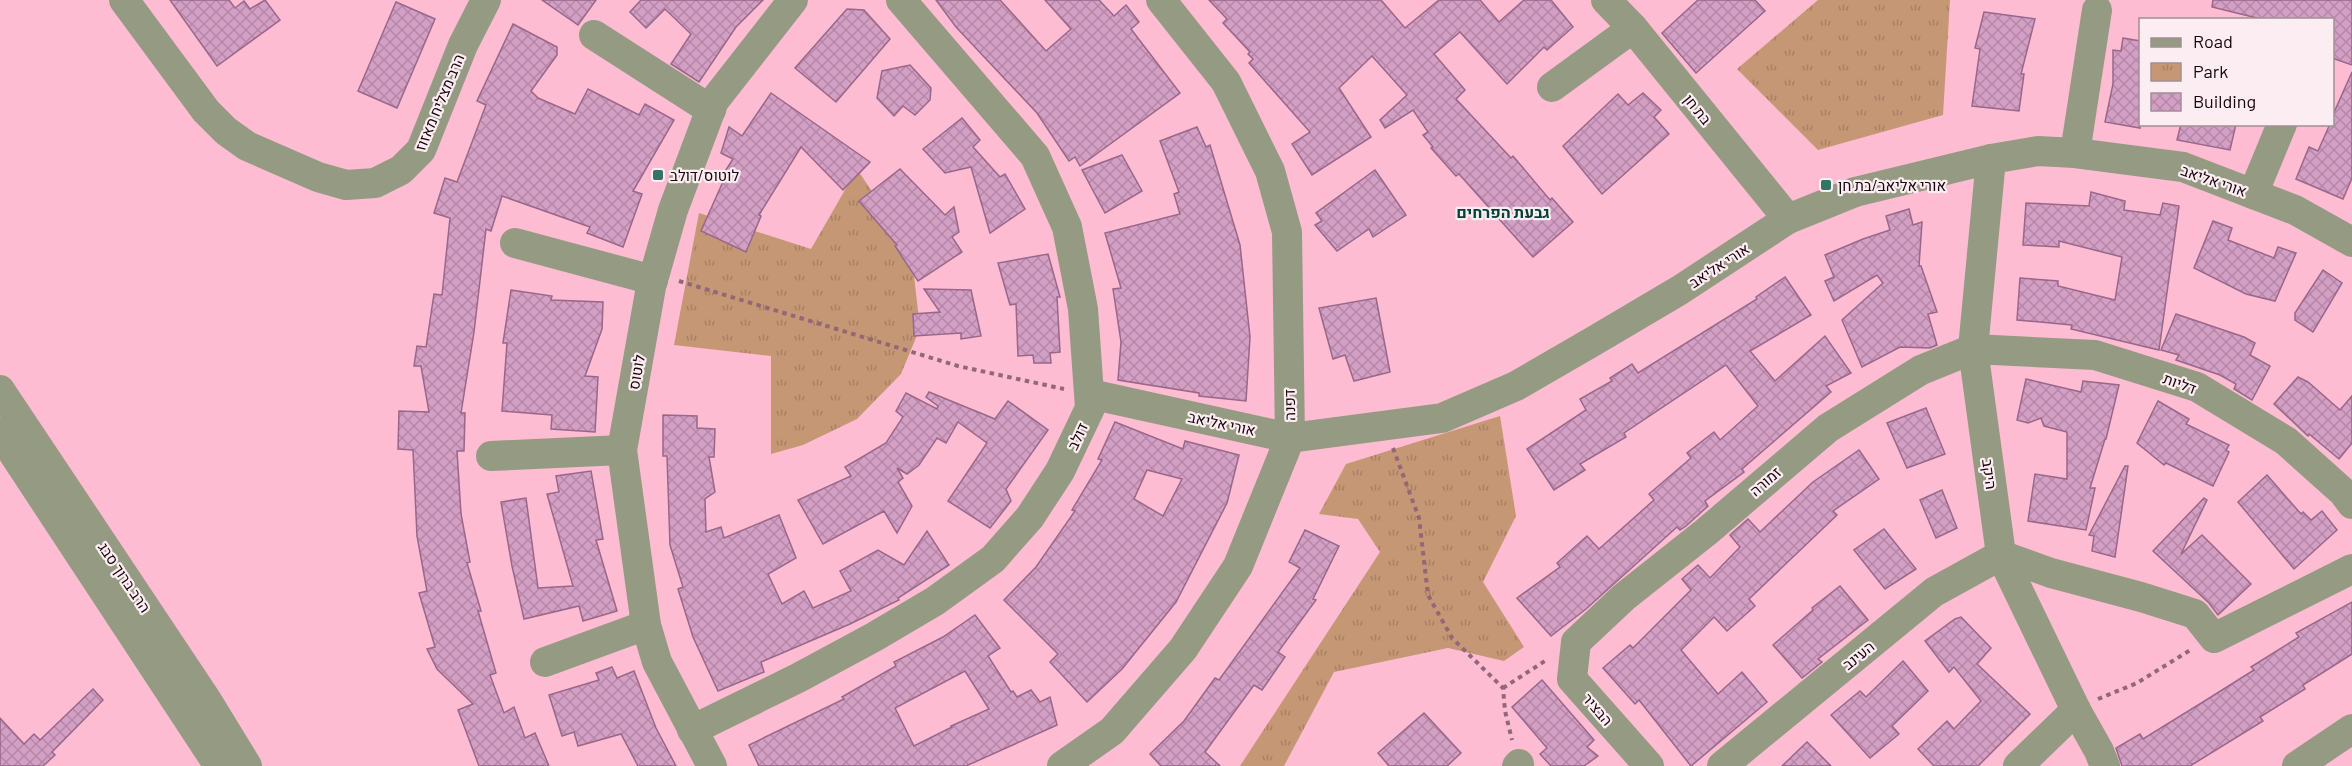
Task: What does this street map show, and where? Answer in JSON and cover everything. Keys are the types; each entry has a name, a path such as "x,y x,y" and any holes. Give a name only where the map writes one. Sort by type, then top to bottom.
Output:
{"street":[{"name":"הרב מצליח מאזוז","path":"124,0 206,111 225,131 247,146 318,177 346,185 375,183 400,170 421,150 463,45 486,0"},
{"name":"לוטוס","path":"712,766 657,662 646,625 622,450 654,277 673,210 714,100 793,0"},
{"name":"דולב","path":"692,729 798,678 874,637 935,601 993,559 1030,517 1060,471 1090,408 1083,309 1067,227 1035,156 901,0"},
{"name":"דפנה","path":"1062,766 1112,731 1183,649 1238,567 1290,438 1287,232 1270,171 1226,82 1161,0"},
{"name":"בת חן","path":"1613,2 1788,219"},
{"path":"2075,153 2097,10"},
{"path":"1552,87 1633,28"},
{"path":"594,35 711,110"},
{"path":"2253,194 2281,126"},
{"name":"אורי אליאב","path":"1090,394 1290,438 1442,418 1516,386 1680,290 1788,219 1855,192 1991,159 2038,151 2075,153 2183,167 2295,210 2352,242"},
{"name":"היקב","path":"1991,159 1973,349 2001,555 2105,766"},
{"path":"515,243 654,277"},
{"name":"דליות","path":"1973,349 2095,355 2197,387 2286,441 2352,504"},
{"name":"זמורה","path":"1575,642 1624,597 1706,532 1828,428 1921,370 1973,349"},
{"name":"הרב ברוך סבג","path":"0,390 206,699 247,766"},
{"name":"הרב ברוך סבג","path":"0,433 219,766"},
{"path":"490,456 622,450"},
{"path":"2001,555 2051,573 2195,614 2214,638 2352,569"},
{"name":"העינב","path":"1722,766 1934,592 2001,555"},
{"path":"545,662 646,625"},
{"name":"הבציר","path":"1575,642 1572,679 1648,766"},
{"path":"2018,766 2076,710"},
{"path":"2297,766 2352,729"}],"path":[{"path":"654,277 958,366 1090,394"},
{"path":"1384,425 1419,518 1428,595 1452,638 1503,688 1505,711 1518,765"},
{"path":"2076,710 2137,683 2204,641 2214,638"},
{"path":"1503,688 1575,642"}],"green space":[{"path":"1818,0 1950,0 1943,115 1818,150 1737,69"},
{"path":"857,169 889,217 914,276 920,328 901,374 857,419 803,445 771,454 771,356 674,345 699,213 811,249"},
{"path":"1500,416 1516,516 1483,582 1524,647 1504,661 1448,648 1334,672 1284,766 1240,766 1380,552 1358,519 1319,514 1346,464"}],"building":[{"path":"170,0 229,0 235,8 244,1 250,9 265,0 280,20 217,66"},
{"path":"542,0 596,0 578,25"},
{"path":"641,0 763,0 736,27 699,82 671,64 691,34 665,9 646,28 630,12"},
{"path":"936,0 1000,0 1046,51 1071,29 1045,0 1099,0 1114,16 1126,5 1139,22 1131,29 1180,93 1080,166 1075,157 1069,161 1037,113 956,27"},
{"path":"1209,0 1381,0 1405,28 1439,0 1480,0 1499,22 1524,0 1551,0 1573,27 1547,50 1544,47 1507,84 1460,32 1434,54 1465,90 1456,99 1511,158 1513,156 1550,200 1552,198 1573,222 1533,257 1459,174 1456,176 1431,148 1433,147 1423,135 1428,132 1413,110 1385,128 1380,120 1407,95 1372,56 1339,88 1371,137 1312,175 1292,144 1310,132 1249,63 1253,59 1248,54 1250,52 1223,23 1227,19"},
{"path":"1698,0 1755,0 1765,11 1696,73 1662,33"},
{"path":"2213,0 2352,0 2352,65 2334,59 2334,18 2257,18 2212,7"},
{"path":"396,2 435,19 397,108 358,91"},
{"path":"847,9 864,10 890,39 836,102 795,68"},
{"path":"1984,12 2035,19 2021,74 2024,74 2019,111 1972,106 1980,49 1975,48"},
{"path":"513,24 557,47 557,55 531,91 538,98 575,114 588,89 639,115 645,104 674,120 633,191 642,194 623,247 587,233 590,227 502,196 491,231 486,229 474,332 461,413 465,413 464,451 457,451 461,514 470,562 467,563 496,673 490,675 504,713 514,707 525,738 535,733 549,766 479,766 458,710 473,704 437,669 427,649 435,647 419,593 427,591 417,536 413,450 398,449 399,411 429,412 421,366 414,366 417,346 426,347 434,294 442,295 450,218 434,213 445,178 457,182 486,105 477,101"},
{"path":"2123,38 2139,41 2140,128 2105,122 2113,84 2113,50 2121,51"},
{"path":"910,65 931,88 930,100 915,115 903,106 894,116 877,98 882,71"},
{"path":"2352,72 2352,178 2343,199 2296,179 2309,147 2318,151 2329,126 2334,126 2334,112"},
{"path":"771,93 870,162 843,190 801,147 759,215 761,216 746,252 701,231 726,175 724,173 733,159 721,153 729,127 742,136"},
{"path":"1643,93 1661,110 1654,117 1669,134 1602,194 1563,146 1618,94 1628,105"},
{"path":"962,118 980,140 973,147 1000,177 1005,174 1025,209 990,233 971,167 945,173 923,149"},
{"path":"2180,126 2236,126 2230,150 2177,140"},
{"path":"1197,127 1206,147 1210,145 1240,245 1250,337 1246,401 1199,396 1199,393 1118,380 1121,342 1113,289 1121,288 1105,233 1180,214 1174,194 1179,192 1160,141"},
{"path":"1122,155 1142,191 1105,213 1082,170"},
{"path":"900,169 945,215 954,207 959,232 952,237 962,252 918,281 895,246 897,245 859,201"},
{"path":"1375,170 1406,215 1373,237 1369,229 1337,251 1315,225 1322,221 1316,213"},
{"path":"2091,192 2125,201 2124,210 2160,215 2163,203 2179,206 2159,350 2071,329 2072,325 2017,320 2020,278 2058,281 2058,286 2115,300 2122,257 2059,241 2059,247 2023,245 2026,203 2089,206"},
{"path":"1909,209 1913,225 1922,222 1919,266 1921,266 1937,312 1928,314 1937,345 1930,348 1900,347 1862,367 1842,320 1883,283 1877,275 1834,301 1825,281 1834,277 1825,255 1890,230 1886,216"},
{"path":"2213,221 2232,228 2228,240 2274,258 2278,247 2296,253 2275,301 2246,294 2194,268"},
{"path":"1048,254 1060,297 1057,297 1060,352 1050,353 1051,363 1034,363 1033,355 1018,356 1016,304 1010,305 998,263"},
{"path":"2323,270 2342,283 2313,332 2295,320 2295,313"},
{"path":"1785,277 1811,315 1750,351 1775,381 1825,336 1851,373 1826,386 1831,392 1742,469 1744,472 1705,501 1708,506 1686,526 1680,530 1677,527 1586,609 1551,636 1517,598 1560,567 1557,563 1587,536 1599,549 1654,500 1649,494 1691,458 1687,453 1714,432 1720,440 1758,406 1726,365 1624,433 1626,437 1580,464 1585,470 1554,490 1527,449 1586,410 1580,399 1612,381 1610,378 1632,364 1638,373 1757,299 1756,297"},
{"path":"924,289 971,290 981,336 961,339 961,333 914,336 913,314 940,312"},
{"path":"511,290 552,296 551,300 603,302 602,329 585,376 598,377 595,432 551,429 552,415 502,411 507,343 503,343"},
{"path":"1376,298 1390,372 1354,381 1345,355 1333,359 1319,308"},
{"path":"2176,314 2244,337 2255,343 2250,355 2270,366 2252,400 2234,389 2236,384 2220,375 2176,360 2179,355 2161,350"},
{"path":"2298,377 2308,382 2340,410 2352,396 2352,443 2339,459 2309,434 2308,436 2274,404"},
{"path":"2026,379 2081,392 2083,381 2119,385 2106,439 2090,488 2095,488 2086,530 2028,521 2035,474 2067,479 2067,432 2044,426 2041,418 2028,423 2017,420"},
{"path":"929,392 995,419 1008,401 1048,430 1006,489 1011,501 990,528 948,501 987,443 958,422 946,443 937,438 919,465 907,474 897,468 903,478 898,482 912,506 897,533 884,511 823,544 798,500 851,476 845,467 886,443 903,417 896,411 906,393 937,409 938,406 926,397"},
{"path":"2158,401 2189,419 2186,424 2229,445 2226,450 2229,452 2213,486 2166,463 2164,465 2137,443"},
{"path":"1926,408 1945,454 1907,468 1887,423"},
{"path":"663,415 697,416 697,428 715,429 714,457 709,457 715,492 705,499 706,532 721,527 724,538 779,515 796,558 768,574 782,604 804,591 813,608 851,591 840,571 878,550 904,565 927,531 949,565 898,598 899,600 850,624 761,662 764,672 718,691 693,637 678,589 683,587 670,545 667,456 663,456"},
{"path":"1115,422 1183,449 1185,441 1239,455 1227,503 1176,602 1122,669 1087,702 1050,662 1058,654 1004,600 1036,567 1075,511 1072,510 1102,460 1098,459","holes":["1147,470 1182,479 1163,516 1134,499"]},
{"path":"1859,450 1879,479 1833,511 1837,515 1749,599 1755,606 1727,631 1714,617 1681,650 1718,694 1742,672 1767,702 1691,766 1639,700 1635,704 1603,668 1630,645 1633,648 1691,590 1682,579 1698,565 1710,578 1740,547 1730,535 1748,519 1760,532 1813,482"},
{"path":"2125,466 2128,466 2115,557 2092,551 2094,536 2089,535"},
{"path":"591,471 603,539 596,540 617,611 583,621 579,606 524,619 501,502 526,498 538,588 573,586 547,494 559,492 556,476"},
{"path":"2267,475 2301,514 2303,512 2311,520 2322,511 2337,530 2294,569 2238,502"},
{"path":"1942,490 1957,528 1936,538 1920,500"},
{"path":"2204,498 2207,500 2181,554 2202,535 2251,584 2218,615 2209,603 2153,551"},
{"path":"1884,529 1916,569 1885,589 1854,550"},
{"path":"1305,530 1339,546 1313,599 1316,600 1278,652 1285,657 1262,690 1254,685 1205,752 1220,766 1161,766 1150,754 1184,721 1215,678 1219,680 1300,568 1289,562"},
{"path":"1840,586 1868,620 1818,659 1822,662 1802,678 1773,645 1813,610 1812,608"},
{"path":"2352,602 2352,654 2303,685 2305,689 2260,717 2263,721 2190,766 2122,766 2116,748 2140,734 2143,739 2203,702 2254,670 2251,667 2299,637 2296,633"},
{"path":"975,615 1000,648 988,656 1011,692 1013,691 1017,697 1031,690 1040,702 1050,697 1057,725 966,766 759,766 749,745 844,699 842,697 896,666 894,662 943,637","holes":["965,671 989,709 914,746 895,708"]},
{"path":"1961,617 1991,648 1977,664 2030,714 1978,766 1934,766 1918,749 1947,721 1954,729 1981,701 1954,667 1949,672 1925,641"},
{"path":"1903,661 1928,691 1892,726 1899,734 1870,758 1831,715 1860,691 1866,697"},
{"path":"612,667 617,678 634,671 656,728 676,766 638,766 621,734 578,746 574,732 562,736 549,695 599,680 596,673"},
{"path":"1542,680 1594,740 1587,747 1598,756 1584,766 1551,766 1540,754 1547,748 1512,707"},
{"path":"93,689 103,700 52,752 55,755 43,766 0,766 0,718 24,744 34,734 40,740"},
{"path":"1424,713 1461,753 1447,766 1389,766 1378,753"},
{"path":"1807,742 1831,766 1782,766"}],"place":[{"name":"לוטוס/דולב","path":"658,175"},
{"name":"אורי אליאב/בת חן","path":"1826,185"}],"district":[{"name":"גבעת הפרחים","path":"1503,211"}]}
